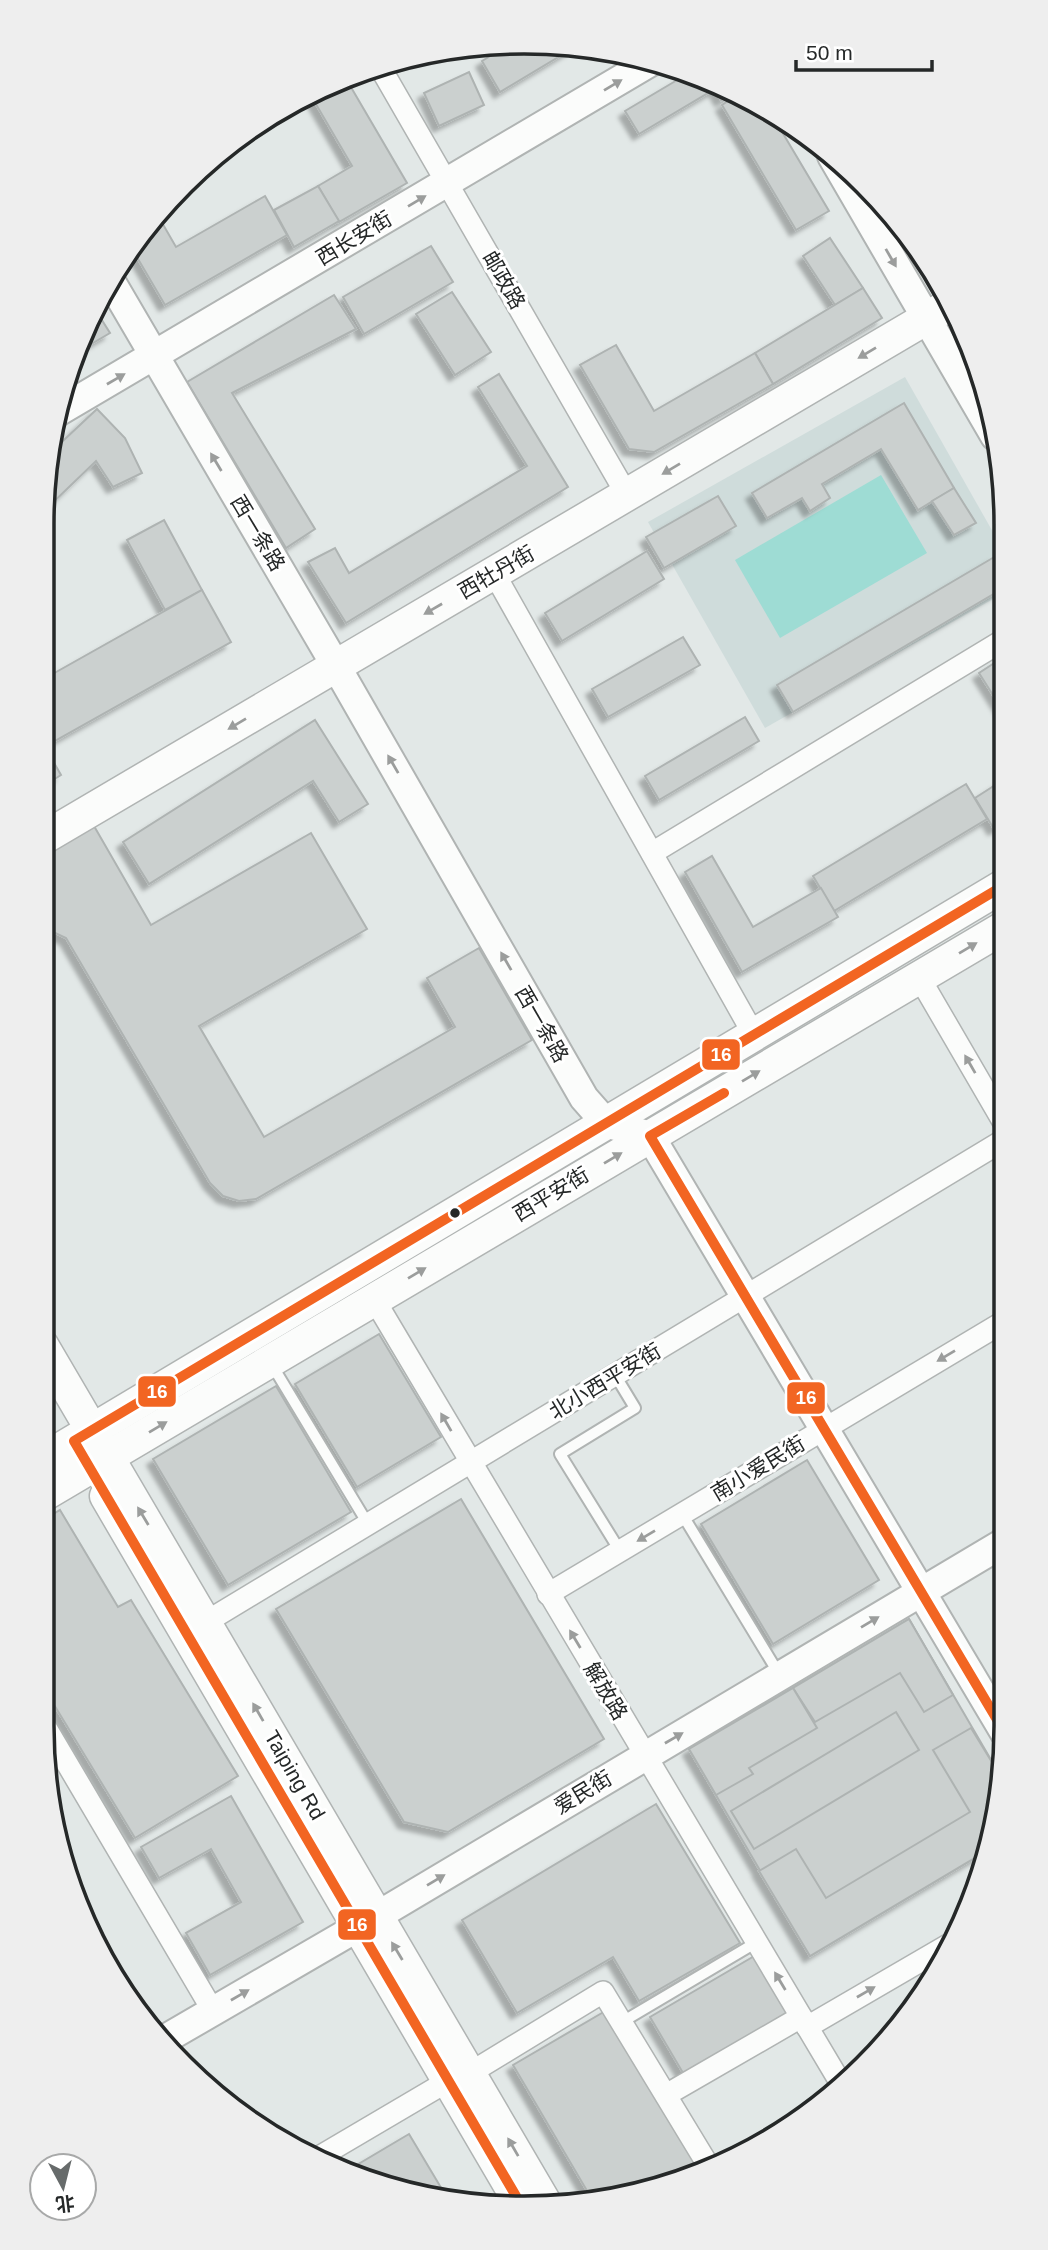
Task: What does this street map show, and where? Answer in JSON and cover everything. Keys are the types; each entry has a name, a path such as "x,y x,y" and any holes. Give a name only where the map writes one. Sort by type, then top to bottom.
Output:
{"main road":[{"name":"西牡丹街","path":"54,832 937,312"},
{"name":"西平安街","path":"93,1451 606,1123 994,891"},
{"name":"西平安街","path":"93,1451 269,1361 994,933"},
{"name":"Taiping Rd","path":"54,1370 93,1451 367,1921 459,2077 540,2195"},
{"name":"Taiping Rd","path":"54,1401 93,1451 206,1622 367,1921"},
{"path":"54,1458 93,1451"},
{"path":"54,1485 93,1451"},
{"name":"Taiping Rd","path":"459,2077 517,2196"}],"street":[{"name":"西长安街","path":"69,406 639,68"},
{"name":"邮政路","path":"385,75 627,495"},
{"path":"857,193 937,312 976,395"},
{"name":"西一条路","path":"116,291 584,1098 606,1123"},
{"path":"494,573 754,1035"},
{"path":"652,853 994,646"},
{"path":"919,977 994,1106"},
{"path":"606,1123 650,1136 994,1714"},
{"name":"北小西平安街","path":"206,1622 994,1146"},
{"name":"解放路","path":"374,1299 837,2076"},
{"name":"南小爱民街","path":"548,1594 994,1328"},
{"name":"爱民街","path":"171,2036 994,1548"},
{"path":"55,1742 213,2011"},
{"path":"666,2095 936,1951"},
{"path":"327,2152 603,1992 705,2160"}],"lane":[{"path":"269,1361 368,1524"},
{"path":"615,1375 635,1408 560,1454 620,1551"},
{"path":"682,1514 780,1676"},
{"path":"622,2022 757,1942"}],"shaded area":[{"path":"905,377 994,534 994,599 765,728 648,522"},
{"path":"881,475 927,553 780,638 735,560"}],"building":[{"path":"493,55 561,56 500,92 482,61"},
{"path":"469,72 484,105 439,126 424,93"},
{"path":"677,80 709,92 639,134 625,111"},
{"path":"351,87 407,183 339,222 318,186 352,166 315,103"},
{"path":"728,101 781,131 829,211 796,230 722,105"},
{"path":"318,186 339,221 294,247 274,210"},
{"path":"265,196 287,235 165,305 137,257 163,224 176,247"},
{"path":"830,238 863,288 835,305 803,256"},
{"path":"431,246 453,282 364,334 343,297"},
{"path":"863,288 882,318 773,384 755,353"},
{"path":"452,292 491,352 455,375 416,314"},
{"path":"334,295 356,329 232,393 315,529 286,548 187,382"},
{"path":"101,319 110,333 90,345"},
{"path":"616,345 654,411 755,353 773,384 654,452 629,449 580,365"},
{"path":"499,374 568,487 346,623 308,562 335,548 349,573 527,466 478,387"},
{"path":"904,403 954,488 918,510 881,449 822,484 830,498 810,511 802,498 767,518 752,493"},
{"path":"97,409 125,438 142,473 113,487 96,461 55,501 61,442"},
{"path":"954,488 976,523 954,535 932,501"},
{"path":"718,496 736,526 664,568 646,537"},
{"path":"164,520 202,590 165,610 127,540"},
{"path":"647,551 664,579 562,641 545,613"},
{"path":"994,557 994,594 793,712 777,685"},
{"path":"202,590 231,642 54,741 54,673"},
{"path":"683,637 700,665 608,717 592,689"},
{"path":"994,663 994,697 979,673"},
{"path":"745,717 759,741 659,800 645,776"},
{"path":"315,720 368,804 339,822 313,781 149,884 123,842"},
{"path":"54,763 61,775 54,779"},
{"path":"966,784 987,819 834,911 813,876"},
{"path":"994,786 994,829 975,798"},
{"path":"94,826 151,925 311,833 367,929 199,1026 264,1137 455,1027 427,978 479,948 532,1040 256,1199 239,1201 223,1196 210,1183 66,938 54,932 54,849"},
{"path":"712,856 753,927 821,888 838,917 742,972 685,872"},
{"path":"379,1334 441,1437 357,1487 295,1384"},
{"path":"276,1386 351,1512 228,1585 153,1459"},
{"path":"807,1460 879,1580 773,1644 701,1524"},
{"path":"461,1499 604,1739 448,1832 404,1822 276,1609"},
{"path":"60,1510 118,1607 131,1600 238,1776 135,1838 54,1705 54,1514"},
{"path":"909,1619 992,1762 985,1818 975,1858 810,1956 689,1749"},
{"path":"909,1619 953,1695 924,1712 900,1673 815,1722 793,1688"},
{"path":"793,1688 817,1728 749,1768 753,1774 716,1795 689,1749"},
{"path":"896,1712 919,1750 754,1849 731,1811"},
{"path":"971,1728 992,1763 985,1818 975,1858 810,1956 759,1871 796,1849 826,1898 970,1812 933,1750"},
{"path":"231,1796 303,1922 210,1975 186,1933 241,1902 211,1849 159,1878 141,1847"},
{"path":"656,1804 740,1943 639,2001 613,1957 517,2013 462,1920"},
{"path":"756,1955 792,2015 686,2078 650,2017"},
{"path":"607,2010 698,2162 646,2180 587,2192 513,2065"},
{"path":"409,2134 442,2189 402,2180 357,2165"}],"transit line":[{"name":"16","path":"516,2196 74,1441 994,891"},
{"name":"16","path":"724,1093 650,1136 994,1715"}]}
